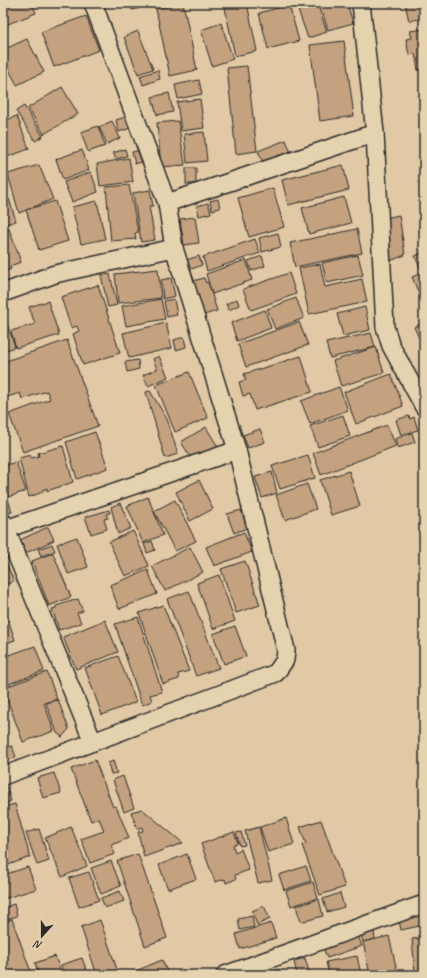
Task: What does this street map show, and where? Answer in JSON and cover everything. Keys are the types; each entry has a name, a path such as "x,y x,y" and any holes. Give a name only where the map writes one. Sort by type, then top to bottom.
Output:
{"street":[{"path":"3,776 276,673 283,664 286,650 237,450 174,248 167,203 93,3"},
{"path":"361,3 375,133 385,327 391,346 424,407"},
{"path":"167,203 375,133"},
{"path":"3,293 55,274 174,248"},
{"path":"93,742 4,527 237,450"},
{"path":"225,975 424,904"}],"building":[{"path":"3,3 32,3 36,13 3,26"},
{"path":"131,3 161,3 132,10"},
{"path":"183,3 197,70 170,76 156,9"},
{"path":"224,3 247,3 257,51 235,56"},
{"path":"309,3 311,8 318,6 327,32 308,38 297,7"},
{"path":"325,3 347,3 353,23 328,30 320,5"},
{"path":"405,3 424,3 424,18 409,21"},
{"path":"289,5 299,41 268,49 259,13"},
{"path":"86,16 99,50 54,67 41,32"},
{"path":"221,23 233,59 212,66 201,30"},
{"path":"424,29 424,69 418,70 415,54 409,55 406,39 412,38 410,31"},
{"path":"138,31 153,69 138,74 124,37"},
{"path":"27,39 44,72 17,85 3,58 3,50"},
{"path":"344,41 354,116 320,121 310,45"},
{"path":"247,66 257,151 236,154 227,68"},
{"path":"158,70 160,79 143,85 140,76"},
{"path":"199,80 202,94 178,99 175,85"},
{"path":"62,87 78,114 44,134 28,108"},
{"path":"169,93 173,112 157,115 152,97"},
{"path":"200,99 204,128 181,131 177,102"},
{"path":"24,106 43,136 35,141 16,111"},
{"path":"17,116 29,149 4,158 3,121"},
{"path":"129,116 133,127 119,132 116,120"},
{"path":"112,121 120,138 107,144 99,127"},
{"path":"178,121 185,165 161,167 157,123"},
{"path":"98,126 105,146 88,152 81,132"},
{"path":"204,132 207,161 187,163 184,134"},
{"path":"286,140 292,155 265,167 258,151"},
{"path":"125,149 127,156 116,159 113,153"},
{"path":"82,150 89,170 63,180 56,159"},
{"path":"141,150 144,161 135,164 132,152"},
{"path":"129,158 133,182 100,186 97,164"},
{"path":"39,165 53,199 19,213 8,174"},
{"path":"343,165 349,190 288,205 282,180"},
{"path":"186,168 196,168 196,184 186,184"},
{"path":"91,172 98,192 72,202 64,182"},
{"path":"129,185 138,232 135,233 136,239 111,241 106,187"},
{"path":"273,188 284,227 249,237 238,198"},
{"path":"150,190 153,206 149,206 155,240 141,242 133,193"},
{"path":"344,197 351,223 309,234 302,208"},
{"path":"9,199 16,221 3,225 3,201"},
{"path":"218,199 220,208 212,210 210,201"},
{"path":"55,201 68,241 39,250 26,210"},
{"path":"97,201 105,239 81,244 72,207"},
{"path":"208,203 211,213 199,216 197,206"},
{"path":"399,215 405,255 390,261 385,218"},
{"path":"195,217 199,243 184,245 180,219"},
{"path":"9,229 21,262 10,266 11,269 3,272 3,231"},
{"path":"357,229 362,253 295,267 290,243"},
{"path":"278,233 281,247 262,252 259,238"},
{"path":"255,239 260,253 207,271 203,257"},
{"path":"424,248 424,266 420,268 415,256 422,253 421,250"},
{"path":"358,255 363,275 327,283 322,263"},
{"path":"199,256 202,265 189,270 186,260"},
{"path":"262,256 265,266 251,271 248,261"},
{"path":"246,260 252,280 212,294 206,274"},
{"path":"320,264 325,287 362,279 367,302 309,314 299,268"},
{"path":"158,269 161,298 118,303 115,274"},
{"path":"424,272 424,292 419,294 412,277"},
{"path":"289,273 296,294 251,310 243,289"},
{"path":"110,274 117,305 108,307 101,275"},
{"path":"171,278 175,296 163,299 161,280"},
{"path":"204,278 206,283 208,282 217,311 204,315 193,281"},
{"path":"98,285 120,353 83,365 73,334 79,331 77,326 71,328 61,297"},
{"path":"296,298 304,318 275,329 267,309"},
{"path":"161,299 165,319 126,326 122,306"},
{"path":"174,299 177,315 167,317 164,301"},
{"path":"237,299 239,305 229,310 226,304"},
{"path":"48,301 59,335 16,348 11,331 35,324 29,307"},
{"path":"365,307 370,330 343,336 337,314"},
{"path":"265,310 271,328 237,341 231,323"},
{"path":"4,315 15,347 3,351 3,316"},
{"path":"299,322 308,345 246,367 238,344"},
{"path":"424,322 424,349 414,327"},
{"path":"166,323 172,348 129,358 123,333"},
{"path":"371,333 375,347 330,358 326,343"},
{"path":"184,337 186,347 176,350 174,340"},
{"path":"67,340 98,426 23,452 9,414 50,399 47,391 22,399 20,393 7,397 3,386 3,362"},
{"path":"376,347 384,373 341,386 333,361"},
{"path":"159,356 168,377 148,386 143,375 157,369 153,359"},
{"path":"301,356 312,392 255,410 250,394 243,396 239,382 246,380 244,374"},
{"path":"138,360 139,369 127,372 125,362"},
{"path":"189,372 208,418 175,432 156,385"},
{"path":"391,374 403,406 356,424 344,392"},
{"path":"339,387 348,410 310,424 301,401"},
{"path":"150,391 167,419 178,454 165,458 146,392"},
{"path":"343,415 350,436 318,447 310,426"},
{"path":"409,416 410,419 414,417 418,430 401,435 396,420"},
{"path":"387,425 396,446 321,475 313,453"},
{"path":"206,427 218,447 193,461 181,442"},
{"path":"260,429 265,442 248,448 243,435"},
{"path":"95,432 108,468 77,479 66,442"},
{"path":"412,433 415,442 398,448 395,439"},
{"path":"63,446 73,482 47,491 47,488 42,490 43,492 29,497 19,458 30,455 31,458 39,456 38,453"},
{"path":"308,455 315,478 280,489 272,466"},
{"path":"16,462 26,491 8,497 4,483 8,481 3,466"},
{"path":"349,471 360,506 331,515 320,480"},
{"path":"272,472 277,493 262,498 255,477"},
{"path":"199,480 213,509 190,521 176,492"},
{"path":"307,484 316,509 285,520 276,495"},
{"path":"148,497 163,535 143,543 127,506"},
{"path":"8,499 12,512 3,514 3,501"},
{"path":"175,500 196,541 175,551 154,511"},
{"path":"120,503 131,528 118,534 111,507"},
{"path":"109,510 110,513 106,514 108,518 104,519 107,529 91,534 85,517"},
{"path":"241,510 247,528 234,533 227,514"},
{"path":"48,527 54,540 26,553 20,540"},
{"path":"133,531 149,566 125,576 109,542"},
{"path":"244,532 252,552 214,566 206,547"},
{"path":"77,537 88,567 68,574 57,544"},
{"path":"152,541 155,550 147,553 144,544"},
{"path":"52,544 55,551 41,556 38,549"},
{"path":"190,547 203,572 165,591 152,566"},
{"path":"53,553 71,597 49,606 32,561"},
{"path":"245,561 260,605 236,613 221,569"},
{"path":"6,563 14,581 3,586 3,564"},
{"path":"148,570 157,594 119,609 110,585"},
{"path":"219,575 235,621 213,629 197,583"},
{"path":"189,591 219,668 196,676 167,599"},
{"path":"78,599 83,611 77,613 81,623 59,630 52,609 56,608 56,606"},
{"path":"3,604 15,640 3,644"},
{"path":"163,605 189,671 178,674 179,679 163,684 139,613"},
{"path":"138,617 162,692 150,695 152,701 142,705 115,624"},
{"path":"105,620 118,652 76,669 63,637"},
{"path":"235,626 246,656 224,664 213,634"},
{"path":"35,646 44,671 3,686 3,657"},
{"path":"118,656 136,702 102,715 85,668"},
{"path":"47,672 57,699 44,703 54,731 23,742 3,688"},
{"path":"58,700 69,729 62,737 57,733 46,703"},
{"path":"12,746 16,757 3,762 3,749"},
{"path":"95,760 113,807 116,806 129,838 111,845 115,854 90,863 81,839 104,831 99,818 91,821 71,769"},
{"path":"113,761 117,773 111,774 108,763"},
{"path":"54,773 61,793 43,798 37,778"},
{"path":"123,776 134,808 124,812 113,780"},
{"path":"6,786 11,801 3,804 3,787"},
{"path":"15,804 30,857 3,867 3,807"},
{"path":"142,809 183,843 144,857 138,832 143,831 142,827 137,829 131,812"},
{"path":"286,818 294,844 268,852 260,827"},
{"path":"321,820 345,887 320,895 302,845 306,844 300,827"},
{"path":"71,827 87,866 62,877 45,838"},
{"path":"259,827 272,880 258,883 245,831"},
{"path":"39,829 49,861 37,865 26,833"},
{"path":"234,832 238,843 233,845 235,852 241,849 249,870 235,875 236,879 226,883 225,879 215,882 201,844"},
{"path":"241,832 245,845 240,846 236,833"},
{"path":"138,854 167,938 145,946 117,861"},
{"path":"187,854 196,879 168,889 159,865"},
{"path":"111,861 121,886 101,894 91,868"},
{"path":"306,866 311,881 284,890 279,875"},
{"path":"28,867 36,889 3,899 3,875"},
{"path":"89,872 99,900 79,907 69,878"},
{"path":"313,882 318,898 291,906 286,891"},
{"path":"120,891 124,901 105,908 101,898"},
{"path":"340,893 344,907 327,912 323,899"},
{"path":"319,899 323,916 301,922 296,906"},
{"path":"14,904 17,916 3,921 3,908"},
{"path":"264,906 270,919 257,925 252,911"},
{"path":"424,909 424,925 401,930 398,915"},
{"path":"252,916 254,927 240,930 238,919"},
{"path":"12,919 32,975 3,975 3,923"},
{"path":"100,920 119,975 97,975 81,927"},
{"path":"271,923 276,938 240,949 236,934"},
{"path":"374,932 375,939 363,942 361,934"},
{"path":"357,933 362,946 327,958 322,944"},
{"path":"389,936 398,975 370,975 363,942"},
{"path":"424,938 424,972 415,972 412,939"},
{"path":"55,956 62,975 39,975 35,963"},
{"path":"357,956 361,975 329,975 326,962"},
{"path":"82,958 88,975 65,975 61,965"},
{"path":"305,958 310,975 297,975 294,961"},
{"path":"162,960 168,974 132,975 131,973"},
{"path":"279,969 281,975 262,975 262,974"}]}
